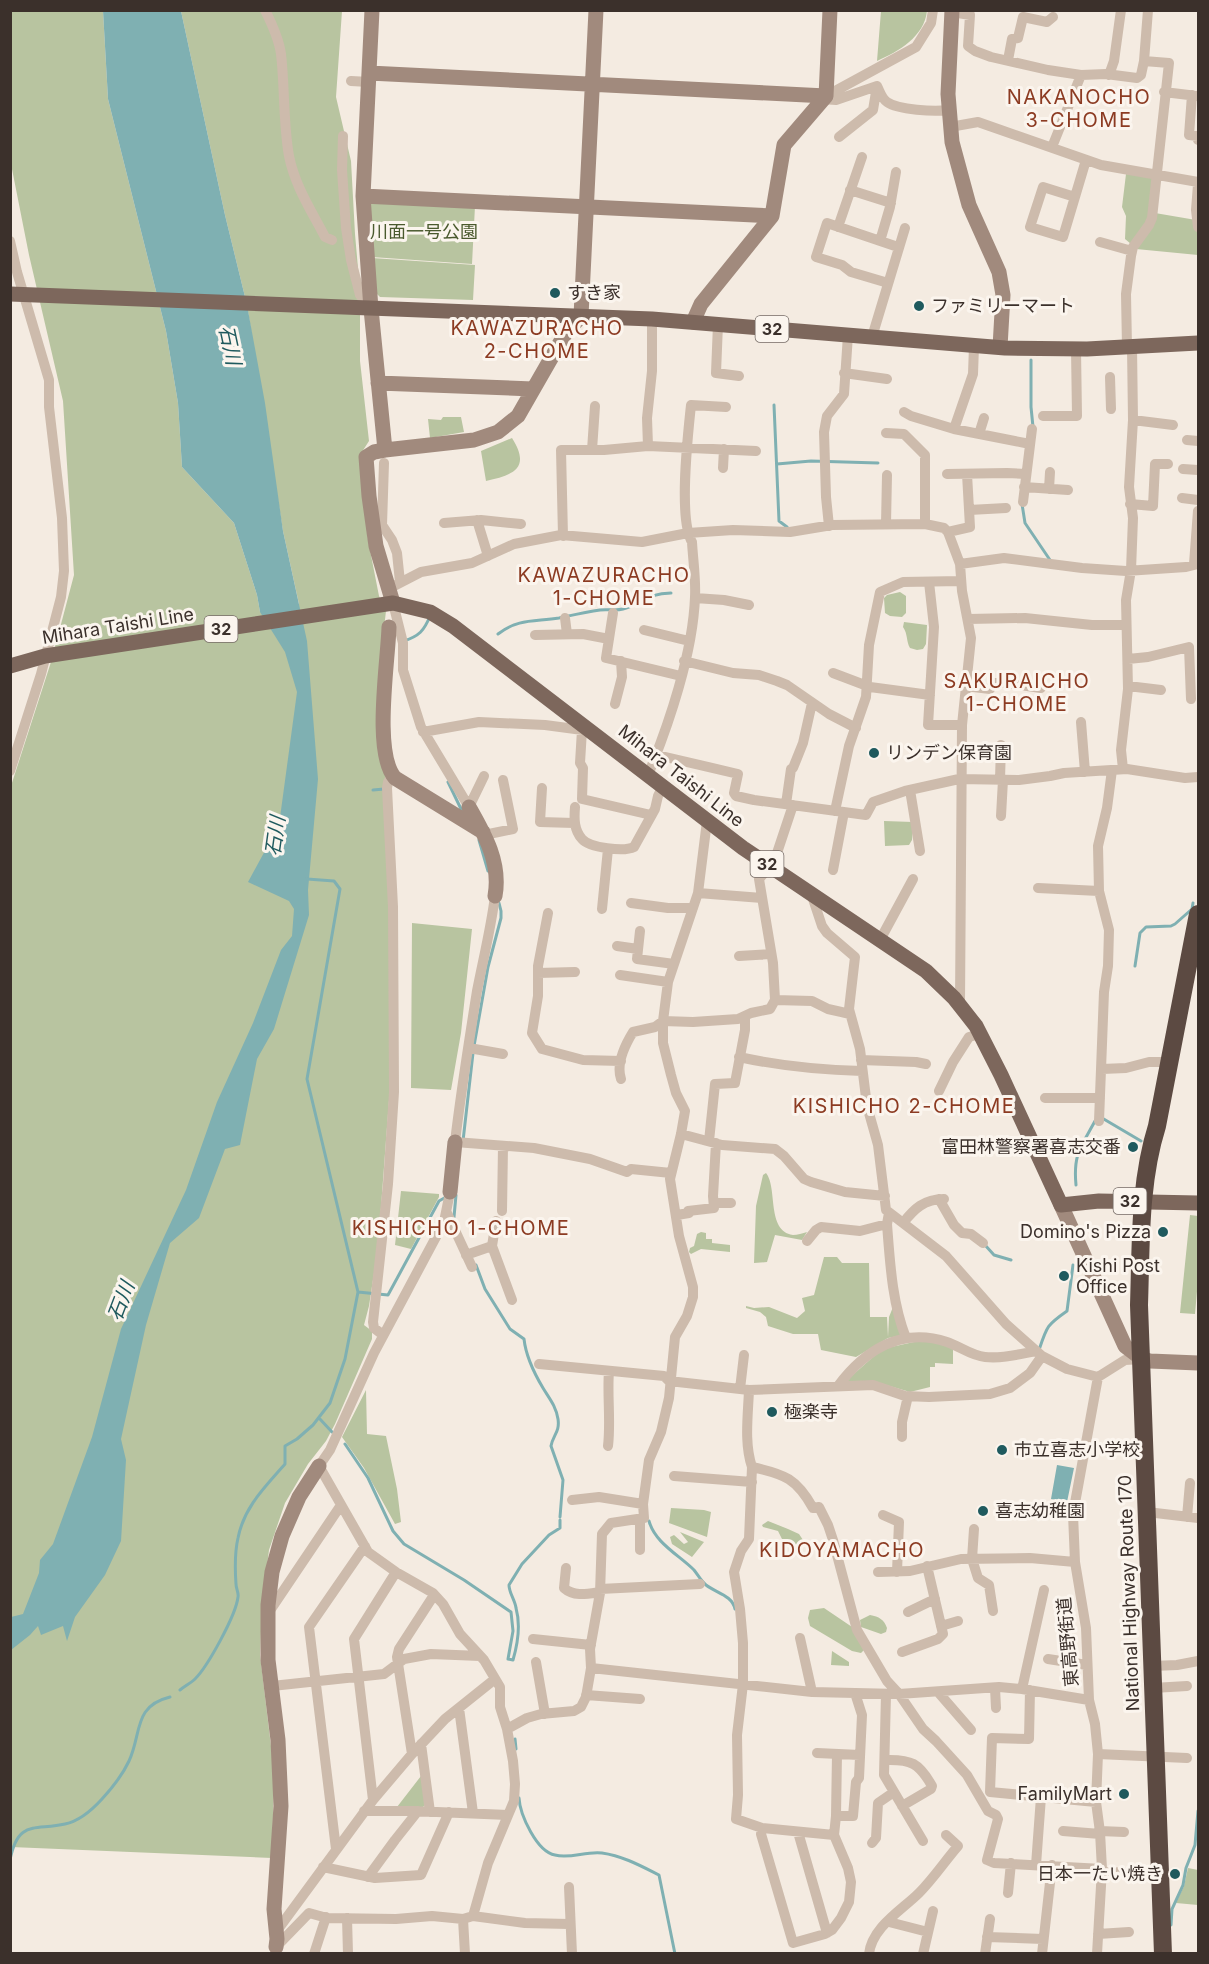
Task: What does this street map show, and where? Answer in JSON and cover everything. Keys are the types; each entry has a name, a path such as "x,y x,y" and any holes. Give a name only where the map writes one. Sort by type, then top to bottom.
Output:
{"highway":[{"name":"National Highway Route 170","path":"1163,1953 1139,1305 1149,1151 1157,1126 1198,914"}],"main road":[{"name":"32","path":"22,294 652,319 974,346 1076,349 1198,343"},
{"name":"Mihara Taishi Line","path":"10,666 50,655 390,604 419,608 445,620 586,730 770,867 926,971 960,1004 976,1026 1061,1205"},
{"name":"32","path":"1061,1205 1099,1201 1198,1203"}],"street":[{"path":"265,10 281,52 286,134 298,188 325,237 332,240"},
{"path":"372,10 363,196 384,456"},
{"path":"503,780 513,829 484,834 392,776 386,760 384,729 390,604 395,585 376,546 366,457 374,452 384,456 474,440 498,432 518,416 565,334 580,316 596,10"},
{"path":"824,97 830,10"},
{"path":"693,322 701,304 772,216 784,145 824,97 916,47 931,23 933,10"},
{"path":"1109,75 1114,62 1121,10"},
{"path":"1000,347 1003,296 999,272 969,205 955,158 950,127 948,110 952,11 970,15 968,46 983,54 1048,70 1081,75 1137,78 1141,75 1144,61 1148,10"},
{"path":"1008,60 1012,39 1018,38 1023,17 1047,22 1053,17"},
{"path":"1099,1121 1109,930 1100,891 1098,846 1118,770 1128,686 1126,600 1131,570 1133,518 1130,504 1129,466 1133,393 1126,294 1133,247 1149,225 1157,175 1168,63 1144,61"},
{"path":"1053,147 1081,75"},
{"path":"351,81 369,78 592,84 824,97 836,100 877,86"},
{"path":"877,86 885,101 898,108 917,108 935,112 948,110"},
{"path":"839,137 873,110 877,86"},
{"path":"1164,92 1195,96 1189,135 1197,136 1198,140"},
{"path":"950,127 978,122 1086,160 1119,169 1198,183 1196,210 1198,227"},
{"path":"343,136 342,170 346,228 360,295 371,309"},
{"path":"838,227 862,157"},
{"path":"1075,197 1043,187 1030,227 1063,237 1075,197 1086,160"},
{"path":"880,241 891,203 896,172"},
{"path":"850,190 891,203"},
{"path":"363,196 772,216"},
{"path":"888,283 851,272 842,265 816,257 828,223 898,247"},
{"path":"872,337 904,228"},
{"path":"10,241 22,294 50,380 49,407 62,518 64,586 50,655 10,771"},
{"path":"1100,242 1113,241 1132,251"},
{"path":"648,446 647,418 652,371 652,319"},
{"path":"718,324 710,373 739,376"},
{"path":"829,526 824,432 827,416 844,394 848,335"},
{"path":"954,429 973,374 974,346"},
{"path":"1043,416 1077,416 1076,349"},
{"path":"844,373 887,379"},
{"path":"1110,377 1110,409"},
{"path":"378,383 533,388"},
{"path":"1111,393 1133,393"},
{"path":"648,775 665,734 693,620 695,598 692,542 688,533 685,511 686,441 691,405 726,407"},
{"path":"592,450 595,406"},
{"path":"904,412 954,429 1030,444"},
{"path":"979,434 984,418"},
{"path":"1133,420 1173,424"},
{"path":"1023,502 1032,429"},
{"path":"886,433 904,434 925,455 925,524"},
{"path":"1187,440 1198,441"},
{"path":"563,536 561,450 648,446 756,451"},
{"path":"723,468 724,449"},
{"path":"1130,504 1153,506 1155,464 1168,464"},
{"path":"1182,469 1198,470"},
{"path":"1049,489 1050,472"},
{"path":"947,474 1026,474"},
{"path":"948,532 970,527 967,474"},
{"path":"886,524 888,475"},
{"path":"1024,487 1068,490"},
{"path":"1182,498 1198,501"},
{"path":"969,510 1006,508"},
{"path":"960,564 1004,558 1082,568 1131,570 1186,567 1196,564 1198,511"},
{"path":"477,520 488,556"},
{"path":"444,524 477,520 521,524"},
{"path":"395,585 421,572 472,563 514,544 563,536 642,542 688,533 733,530 790,532 829,526 886,524 925,524 944,528 948,532 960,564 971,638 962,725 960,1004"},
{"path":"832,870 849,746 866,697 869,645 880,591 903,582 961,581"},
{"path":"929,582 934,627 928,724 962,725"},
{"path":"695,598 749,605"},
{"path":"276,1944 274,1909 281,1806 278,1740 268,1660 268,1613 272,1572 282,1536 299,1497 330,1450 383,1335 447,1213 461,1092 473,1048 478,990 498,882 493,855 484,834 423,732 403,670 403,643 390,604"},
{"path":"613,612 606,658 681,676"},
{"path":"565,618 567,634"},
{"path":"968,619 1025,618 1092,625 1126,625"},
{"path":"644,630 689,641"},
{"path":"535,635 583,634 609,639"},
{"path":"1128,659 1148,657 1190,647 1191,699"},
{"path":"615,704 622,677 621,661"},
{"path":"684,661 733,673 759,675 777,681 856,728"},
{"path":"833,673 867,686 930,695"},
{"path":"965,686 990,689 994,683 1007,682 1041,688"},
{"path":"1128,686 1161,690"},
{"path":"621,1079 619,1075 621,1061 626,1044 633,1032 655,1027 663,1021 738,1019 770,1009 775,1000 770,938 759,879 774,862 790,805 791,769 803,743 812,703"},
{"path":"423,732 479,722 545,725 586,730 580,763 584,768 582,799 651,815"},
{"path":"1080,722 1085,772"},
{"path":"1001,745 1001,816"},
{"path":"657,755 735,772 738,774 734,793 736,796 866,815 873,802 910,790 961,779 1001,780 1118,770 1185,778 1198,777"},
{"path":"383,1335 374,1328 372,1322 388,1184 394,1092 393,908 387,788 392,776"},
{"path":"469,807 484,776"},
{"path":"574,807 574,823 582,840 608,849 627,850 634,847 663,786"},
{"path":"542,788 540,822 574,823"},
{"path":"910,790 920,851"},
{"path":"507,1729 527,1718 574,1711 581,1707 586,1695 591,1668 591,1645 600,1590 602,1534 611,1523 644,1518 643,1504 649,1460 662,1432 669,1398 675,1337 687,1316 693,1297 693,1287 679,1236 671,1173 685,1111 676,1093 671,1075 663,1042 663,1021 668,982 698,893 707,821"},
{"path":"602,909 608,849"},
{"path":"880,940 913,879"},
{"path":"1038,888 1100,891"},
{"path":"698,893 762,898"},
{"path":"811,893 822,926 855,957 850,1014 862,1065 867,1106 878,1145 886,1210 946,1256 1006,1324 1039,1353 1067,1369 1098,1377 1125,1360 1198,1363"},
{"path":"631,903 668,908 693,908"},
{"path":"548,913 538,973 538,996 532,1033 542,1049 583,1060 621,1061"},
{"path":"640,930 637,959 674,964"},
{"path":"617,946 638,949"},
{"path":"740,956 770,954"},
{"path":"538,973 575,972"},
{"path":"620,975 634,972 668,982"},
{"path":"775,1000 812,1001 850,1014"},
{"path":"677,1215 689,1213 688,1211 714,1208 712,1142 715,1084 735,1083 745,1030 745,1016"},
{"path":"939,1091 953,1062 969,1037 980,1034"},
{"path":"473,1048 503,1054"},
{"path":"739,1057 801,1067 916,1062 926,1064"},
{"path":"1102,1069 1126,1068 1149,1062 1169,1062"},
{"path":"1045,1098 1100,1098"},
{"path":"681,1134 712,1142 775,1149 804,1179 845,1192 885,1196"},
{"path":"455,1142 534,1148 590,1159 627,1172 631,1169 671,1173"},
{"path":"502,1211 503,1146"},
{"path":"903,1223 916,1207 941,1199 954,1225 963,1233 971,1234 983,1243"},
{"path":"714,1203 731,1203"},
{"path":"1061,1205 1125,1346 1142,1359"},
{"path":"447,1213 472,1267"},
{"path":"890,1213 887,1224 895,1297 900,1324 906,1338"},
{"path":"496,1221 492,1246 512,1300"},
{"path":"807,1241 820,1227 861,1231 887,1224"},
{"path":"466,1255 492,1246"},
{"path":"838,1386 859,1361 890,1343 906,1338 945,1341 984,1357 1039,1353"},
{"path":"539,1364 664,1376 669,1381 744,1390 873,1385 908,1396 929,1397 990,1394 1010,1388 1030,1373 1039,1353"},
{"path":"744,1355 747,1438 752,1482 749,1539 741,1551 734,1572 742,1632 743,1684 737,1735 736,1819 762,1828 834,1835"},
{"path":"608,1446 609,1371"},
{"name":"東高野街道","path":"1097,1953 1102,1870 1096,1802 1098,1754 1095,1724 1089,1700 1086,1628 1075,1562 1073,1514 1098,1377"},
{"path":"902,1437 902,1422 908,1396"},
{"path":"319,1466 368,1552 434,1595 443,1604 460,1634 480,1656 500,1687 500,1707 507,1729 515,1784 514,1801 468,1918 465,1953"},
{"path":"752,1467 772,1471 799,1485 813,1508 819,1507 833,1540 857,1630 887,1681 899,1694 923,1730 967,1775 988,1811 996,1815 998,1819 987,1860 994,1863 1052,1865 1160,1876"},
{"path":"674,1476 752,1482"},
{"path":"1148,1512 1193,1518 1190,1483"},
{"path":"572,1500 599,1492 643,1504"},
{"path":"268,1613 341,1505"},
{"path":"883,1515 903,1518 897,1572"},
{"path":"640,1519 640,1550"},
{"path":"974,1529 972,1559 978,1578 989,1585 993,1611"},
{"path":"336,1849 309,1627 365,1546"},
{"path":"878,1572 910,1571 961,1559 1030,1558 1075,1562"},
{"path":"902,1652 938,1639 943,1634 927,1566"},
{"path":"566,1568 564,1588 570,1593 588,1594 600,1590 700,1584"},
{"path":"373,1800 354,1639 396,1572"},
{"path":"1044,1590 1026,1690 1029,1739 992,1738 990,1792 1096,1802"},
{"path":"412,1754 398,1663 399,1649 434,1595"},
{"path":"908,1612 935,1599"},
{"path":"941,1626 958,1621"},
{"path":"800,1638 812,1692"},
{"path":"533,1639 591,1645"},
{"path":"272,1686 384,1674 404,1659 431,1654 480,1656"},
{"path":"1048,1659 1087,1665"},
{"path":"1153,1666 1198,1661"},
{"path":"536,1662 545,1714"},
{"path":"591,1668 812,1692 899,1694 995,1688 1026,1690 1089,1700"},
{"path":"276,1944 323,1867 373,1800 445,1719 495,1679"},
{"path":"1153,1688 1187,1686"},
{"path":"995,1688 996,1708"},
{"path":"938,1692 971,1730"},
{"path":"836,1816 854,1816 856,1782 859,1778 862,1715 855,1693"},
{"path":"886,1694 884,1775 922,1840"},
{"path":"586,1695 622,1703 640,1699"},
{"path":"459,1708 473,1814"},
{"path":"368,1877 395,1840 424,1811 421,1744"},
{"path":"818,1753 860,1755"},
{"path":"762,1828 761,1833 793,1943 827,1933 841,1918 849,1902 851,1882 848,1868 834,1835 837,1754"},
{"path":"1098,1754 1187,1758"},
{"path":"885,1760 904,1760 913,1764 925,1773 932,1786 931,1789 902,1806"},
{"path":"872,1843 876,1838 878,1803 894,1792"},
{"path":"1036,1865 1041,1797"},
{"path":"364,1811 508,1815"},
{"path":"323,1867 368,1877 421,1875 449,1812"},
{"path":"798,1832 827,1933"},
{"path":"1063,1832 1124,1832"},
{"path":"869,1953 876,1935 920,1893 958,1846 946,1835"},
{"path":"1008,1893 1011,1863"},
{"path":"1042,1953 1052,1865"},
{"path":"569,1887 572,1953"},
{"path":"923,1953 933,1911"},
{"path":"276,1944 309,1913 347,1918 396,1919 432,1916 569,1924"},
{"path":"314,1953 326,1917"},
{"path":"347,1918 348,1953"},
{"path":"985,1953 990,1919"},
{"path":"889,1922 928,1932"},
{"path":"1098,1934 1129,1932"},
{"path":"987,1937 1043,1939"}],"green space":[{"path":"11,11 103,11 108,99 166,331 178,403 182,467 234,523 257,595 260,612 299,604 283,531 247,305 181,11 342,11 336,97 351,161 360,291 360,361 369,441 360,455 368,540 379,596 386,611 382,645 381,705 389,842 390,1087 378,1247 364,1325 372,1331 372,1339 326,1441 308,1464 285,1503 269,1550 262,1607 260,1655 274,1771 272,1858 11,1847 10,789 51,662 74,575 63,401 29,255 11,164"},
{"path":"881,11 927,11 916,36 902,48 877,61"},
{"path":"1126,174 1153,177 1148,222 1131,244 1125,239 1126,216 1122,207"},
{"name":"川面一号公園","path":"372,202 475,206 472,264 372,257 368,205"},
{"path":"1155,213 1196,220 1198,255 1136,249"},
{"path":"372,258 475,265 473,300 380,297 376,293"},
{"path":"443,417 461,417 464,432 430,438 428,419 441,420"},
{"path":"512,438 520,457 517,468 505,476 486,481 481,451"},
{"path":"900,592 906,596 906,613 902,617 890,616 885,613 884,598"},
{"path":"904,622 927,625 926,644 923,649 910,648 903,627"},
{"path":"884,821 913,822 912,840 909,845 885,846"},
{"path":"412,923 472,929 461,1033 451,1090 411,1088"},
{"path":"766,1173 779,1226 785,1232 793,1235 807,1232 802,1240 775,1235 767,1262 754,1263 756,1206 763,1175"},
{"path":"401,1191 439,1194 411,1249 395,1245"},
{"path":"1190,1215 1198,1216 1198,1280 1195,1314 1180,1313"},
{"path":"706,1233 706,1239 712,1239 712,1243 730,1245 730,1252 701,1249 691,1254 690,1248 694,1246 697,1234"},
{"path":"824,1257 837,1257 842,1263 869,1263 870,1317 887,1317 888,1337 889,1317 895,1302 903,1335 888,1338 856,1357 821,1350 818,1334 793,1334 768,1326 766,1317 760,1312 746,1308 746,1306 769,1307 797,1318 805,1311 802,1298 814,1295"},
{"path":"923,1340 953,1347 953,1364 935,1363 935,1367 930,1367 930,1387 910,1392 876,1382 846,1381 882,1349"},
{"path":"366,1390 367,1434 386,1436 401,1522 395,1524 364,1468 342,1437"},
{"path":"671,1508 711,1512 707,1537 669,1523"},
{"path":"768,1521 799,1534 803,1540 802,1553 799,1555 793,1553 792,1547 784,1543 778,1531 763,1527 762,1525"},
{"path":"680,1532 704,1542 692,1557 672,1544 670,1537 674,1535 684,1544 688,1542"},
{"path":"824,1608 858,1631 865,1649 861,1653 852,1651 810,1626 808,1618 810,1610"},
{"path":"870,1615 883,1620 887,1628 886,1632 881,1634 861,1627 860,1620"},
{"path":"832,1651 849,1662 849,1666 831,1665"},
{"path":"421,1776 425,1805 423,1807 397,1807"},
{"path":"1188,1868 1198,1870 1198,1905 1176,1903 1184,1886"}],"water":[{"name":"石川","path":"103,11 181,11 247,305 265,403 283,531 307,641 318,779 308,890 309,915 274,1029 257,1059 240,1145 225,1149 199,1218 170,1243 146,1325 121,1439 126,1460 121,1541 105,1575 75,1617 67,1641 63,1626 41,1635 38,1626 11,1650 11,1617 23,1614 39,1573 40,1560 53,1544 92,1437 121,1329 186,1190 217,1102 253,1023 281,950 292,936 294,909 289,901 248,882 279,825 297,692 285,652 260,612 257,595 234,523 182,467 178,403 166,331 108,99"},
{"path":"1057,1465 1074,1468 1067,1502 1051,1499"}],"waterway":[{"path":"1031,360 1033,427"},
{"path":"774,405 779,521 787,527"},
{"path":"777,464 811,461 878,463"},
{"path":"1022,504 1025,523 1050,560"},
{"path":"498,634 520,623 600,610 620,610 650,597 671,593"},
{"path":"404,641 420,632 426,626 430,616"},
{"path":"448,782 462,811"},
{"path":"373,790 384,789"},
{"path":"479,840 488,871"},
{"path":"180,1690 193,1680 207,1663 232,1616 238,1595 236,1549 241,1527 250,1507 285,1464 285,1446 313,1425 330,1403 345,1359 358,1292 307,1079 340,889 334,881 307,879"},
{"path":"474,1046 488,967 501,918 499,903"},
{"path":"1135,966 1140,933 1146,927 1175,924 1192,909 1193,903"},
{"path":"463,1141 473,1053"},
{"path":"1102,1118 1141,1141"},
{"path":"1076,1185 1077,1158 1095,1121"},
{"path":"454,1217 456,1195"},
{"path":"358,1292 388,1295 439,1201 446,1197"},
{"path":"985,1245 994,1255 1011,1260"},
{"path":"476,1265 485,1289 510,1329 524,1339 531,1365 556,1410 558,1427 551,1446 563,1480 560,1517"},
{"path":"1039,1350 1048,1327 1067,1311 1073,1265"},
{"path":"319,1418 332,1432"},
{"path":"345,1444 368,1478 393,1531 404,1544 511,1612 513,1631 508,1659"},
{"path":"508,1659 513,1660 519,1628 518,1615 509,1585 522,1564 549,1535 560,1528 560,1520"},
{"path":"649,1521 656,1536 694,1570 706,1585 731,1600 735,1609"},
{"path":"10,1860 13,1847 23,1832 29,1829 70,1823 98,1803 114,1786 126,1766 144,1714 158,1701 170,1697"},
{"path":"515,1739 516,1749"},
{"path":"519,1798 531,1832 548,1852 561,1856 610,1854 659,1875 675,1954"},
{"path":"1171,1925 1172,1909 1183,1885 1186,1868 1195,1845 1198,1811"}],"place":[{"name":"すき家","path":"555,293"},
{"name":"ファミリーマート","path":"919,306"},
{"name":"リンデン保育園","path":"874,753"},
{"name":"富田林警察署喜志交番","path":"1133,1147"},
{"name":"Domino's Pizza","path":"1163,1232"},
{"name":"Kishi Post Office","path":"1064,1276"},
{"name":"極楽寺","path":"772,1412"},
{"name":"市立喜志小学校","path":"1002,1450"},
{"name":"喜志幼稚園","path":"983,1511"},
{"name":"FamilyMart","path":"1124,1794"},
{"name":"日本一たい焼き","path":"1175,1874"}],"district":[{"name":"NAKANOCHO 3-CHOME","path":"1079,108"},
{"name":"KAWAZURACHO 2-CHOME","path":"537,340"},
{"name":"KAWAZURACHO 1-CHOME","path":"604,586"},
{"name":"SAKURAICHO 1-CHOME","path":"1017,692"},
{"name":"KISHICHO 2-CHOME","path":"904,1106"},
{"name":"KISHICHO 1-CHOME","path":"461,1228"},
{"name":"KIDOYAMACHO","path":"842,1550"}]}
